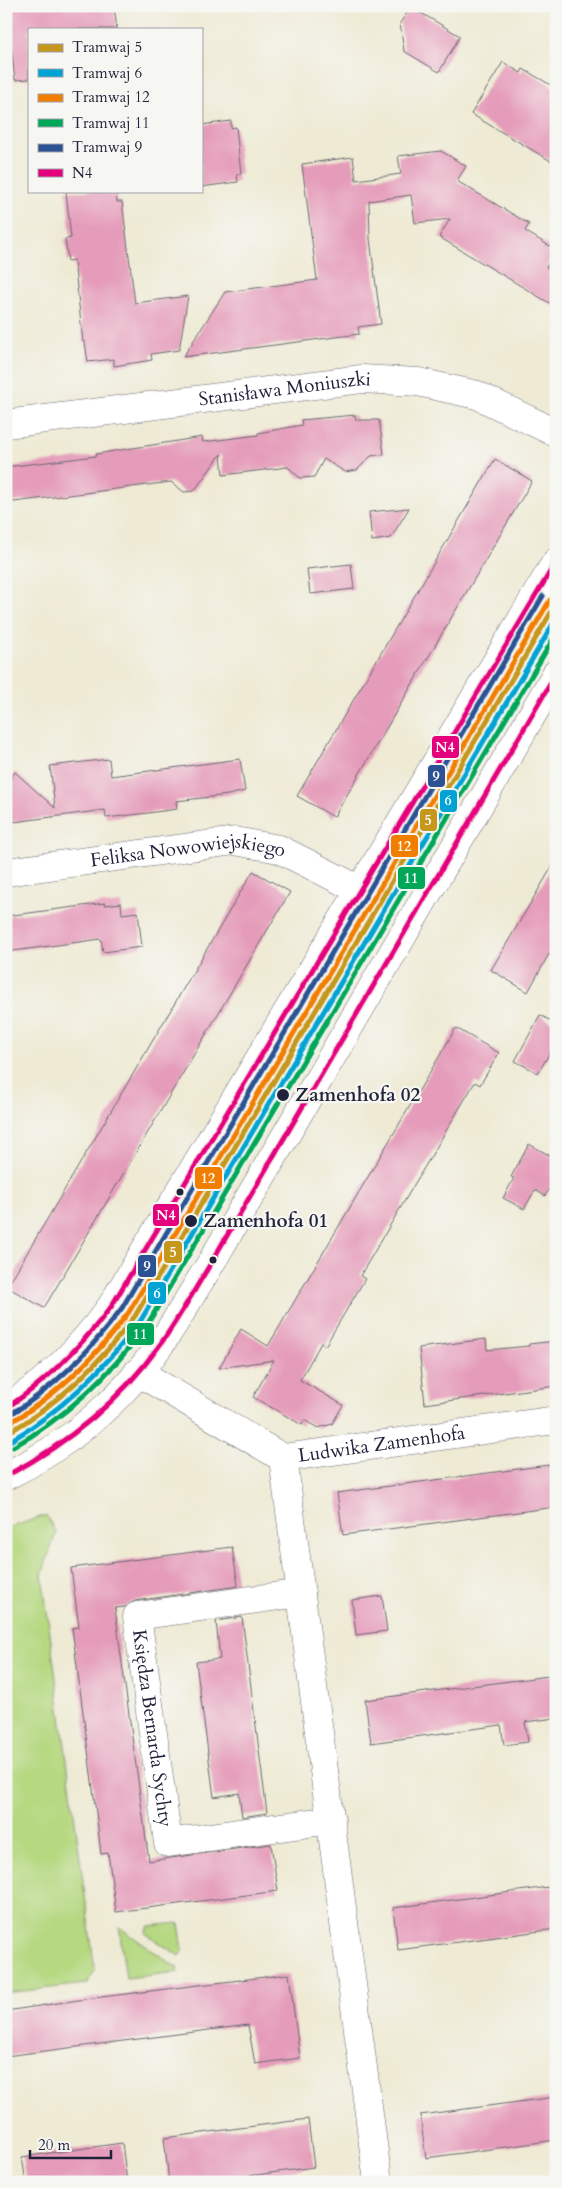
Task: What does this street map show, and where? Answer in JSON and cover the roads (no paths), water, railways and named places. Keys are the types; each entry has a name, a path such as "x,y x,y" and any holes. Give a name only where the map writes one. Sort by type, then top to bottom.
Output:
{"street":[{"name":"Stanisława Moniuszki","path":"6,424 362,379 418,382 477,395 556,433"},
{"path":"6,1408 54,1374 89,1337 111,1307 556,562"},
{"path":"6,1476 35,1462 66,1441 109,1404 158,1348 208,1268 556,674"},
{"name":"Feliksa Nowowiejskiego","path":"6,872 234,841 278,849 360,890"},
{"name":"Ludwika Zamenhofa","path":"138,1372 283,1458 556,1420"},
{"path":"283,1458 378,2182"},
{"name":"Księdza Bernarda Sychty","path":"301,1593 137,1616 168,1843 330,1820"}],"tram line":[{"name":"9","path":"6,1417 40,1394 70,1368 122,1308 543,596"},
{"name":"12","path":"6,1425 42,1402 74,1375 129,1312 550,600"},
{"name":"5","path":"6,1434 43,1410 77,1382 135,1316 556,604"},
{"name":"6","path":"10,1441 48,1416 82,1388 112,1356 141,1320 556,619"},
{"name":"11","path":"13,1447 52,1422 87,1393 118,1361 147,1325 556,634"}],"place":[{"name":"Zamenhofa 02","path":"283,1095"},
{"name":"Zamenhofa 01","path":"191,1221"}]}
